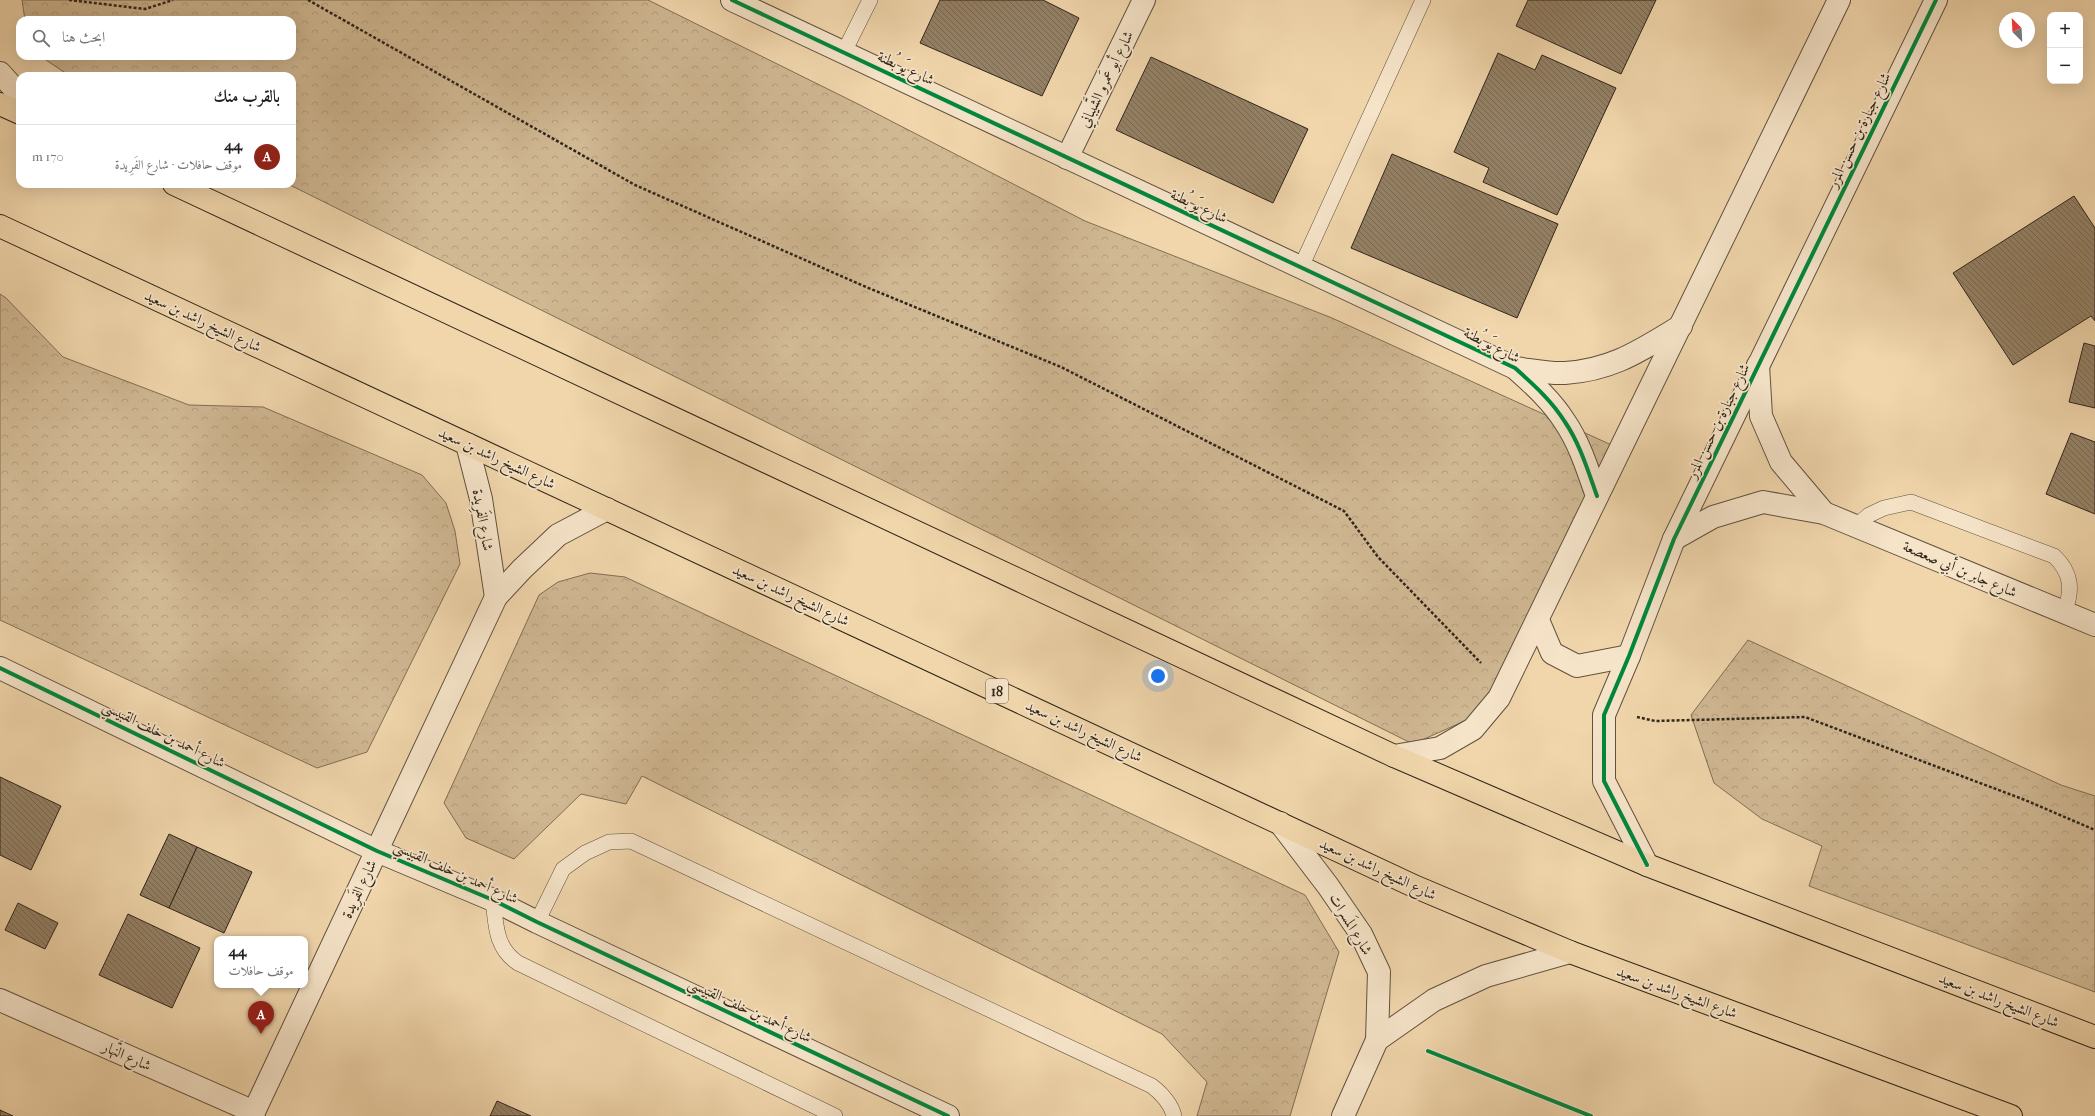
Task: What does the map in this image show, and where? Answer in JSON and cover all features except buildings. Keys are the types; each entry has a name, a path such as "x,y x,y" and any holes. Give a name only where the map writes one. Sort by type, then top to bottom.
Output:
{"main road":[{"path":"0,104 16,111"},
{"name":"شارع الشيخ راشد بن سعيد","path":"183,188 1394,756 1647,865 2095,1037"},
{"name":"شارع الشيخ راشد بن سعيد","path":"0,226 1416,887 1570,952 2011,1116"}],"street":[{"name":"شارع يَو بُطنة","path":"732,0 1515,368 1544,394 1566,423 1584,461 1597,496"},
{"name":"شارع أبو عَمرو الشَّيبانِي","path":"1067,158 1144,0"},
{"path":"1394,756 1440,748 1473,729 1499,698 1839,0"},
{"name":"شارع جبارة بن حسن المرر","path":"1647,865 1604,781 1604,715 1629,656 1674,539 1936,0"},
{"path":"0,73 16,91"},
{"name":"شارع يَو بُطنة","path":"1515,368 1563,373 1598,369 1634,354 1681,326"},
{"name":"شارع جابر بن أبي صعصعة","path":"1758,365 1761,416 1781,462 1824,513"},
{"name":"شارع الفَرِيدة","path":"466,444 481,499 496,597"},
{"name":"شارع جابر بن أبي صعصعة","path":"1674,539 1714,517 1763,502 1824,513 2095,625"},
{"name":"شارع الفَرِيدة","path":"253,1114 496,597 522,569 558,535 607,509"},
{"path":"1538,620 1552,653 1577,666 1629,656"},
{"name":"شارع أحمد بن خلف القبيسي","path":"0,668 377,851 493,900 948,1116"},
{"name":"شارع المَسرات","path":"1280,823 1328,886 1361,934 1379,972 1377,1040 1343,1116"},
{"path":"1377,1040 1434,1000 1486,976 1570,952"},
{"name":"شارع النَّهار","path":"0,1000 253,1114"}],"lane":[{"path":"844,52 870,0"},
{"path":"1301,267 1423,0"},
{"path":"1856,526 1869,516 1884,508 1911,502 2054,556 2064,568 2070,584 2070,599 2064,613"},
{"path":"537,922 563,869 585,853 609,842 631,841 1152,1086 1161,1094 1172,1109 1174,1116"},
{"path":"493,900 500,944 508,957 835,1116"}],"path":[{"path":"69,0 145,9 173,0"},
{"path":"308,0 635,185 866,287 1061,367 1344,511 1378,557 1481,664"},
{"path":"1635,716 1655,721 1804,717 2025,800 2095,830"}],"green space":[{"path":"22,0 648,0 858,104 1085,221 1332,318 1616,447 1501,686 1469,719 1413,744 296,188 296,72 64,72 46,60 296,60 296,16 24,16"},
{"path":"0,294 6,298 63,357 189,405 263,407 422,475 446,503 455,531 460,564 367,752 317,768 0,620"},
{"path":"590,573 625,577 1305,895 1339,952 1290,1116 1197,1116 1207,1082 1162,1034 642,776 626,804 581,794 514,859 466,838 444,803 539,595 558,582"},
{"path":"1748,640 2061,785 2095,796 2095,992 1809,886 1822,846 1762,819 1714,783 1691,715"}],"cycle path":[{"path":"732,0 1515,368 1536,387 1560,414 1579,448 1597,496"},
{"path":"1647,865 1604,781 1604,715 1629,656 1674,539 1936,0"},
{"path":"0,668 377,851 493,900 948,1116"},
{"path":"1428,1051 1591,1116"}],"place":[{"name":"44","path":"261,1034"}]}
